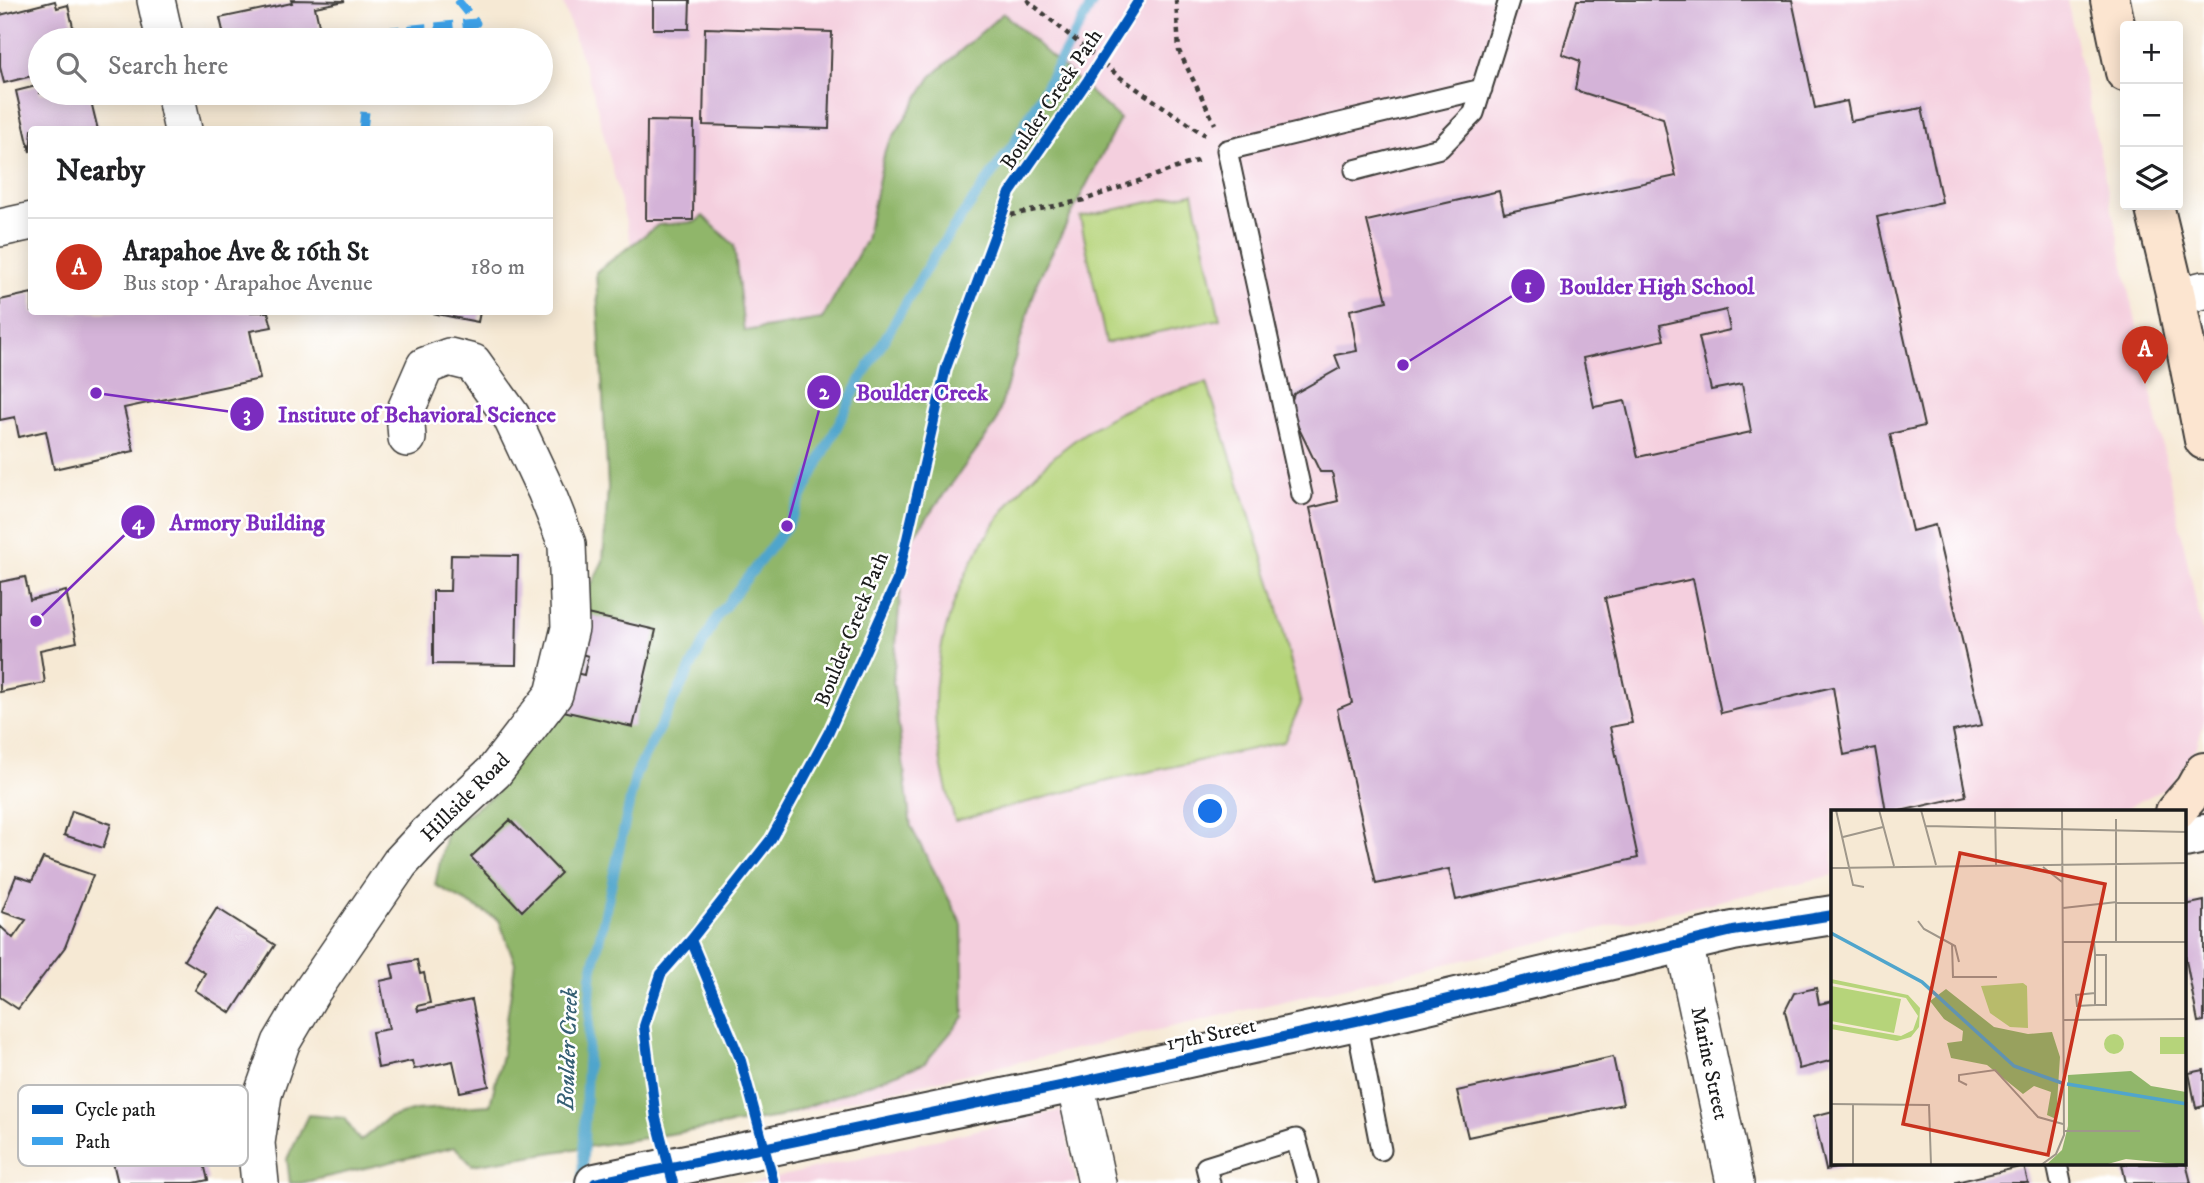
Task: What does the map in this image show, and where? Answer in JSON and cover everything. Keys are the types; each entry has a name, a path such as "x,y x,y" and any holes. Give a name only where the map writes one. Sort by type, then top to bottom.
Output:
{"main road":[{"path":"2110,0 2120,48"},
{"path":"2156,210 2190,294 2204,440"},
{"path":"2177,810 2194,790 2204,772"}],"street":[{"path":"156,0 162,28"},
{"path":"178,105 182,126"},
{"path":"0,228 28,222"},
{"name":"Hillside Road","path":"260,1183 256,1143 263,1094 281,1043 310,994 400,863 494,772 554,694 570,628 567,544 511,416 473,363 449,357 425,366 405,412 407,438"},
{"path":"2186,838 2204,834"},
{"name":"17th Street","path":"595,1183 1075,1083 1356,1021 1733,931 1831,915"},
{"name":"Marine Street","path":"1684,943 1735,1183"},
{"path":"1075,1083 1097,1183"}],"lane":[{"path":"1355,170 1440,148 1474,113 1509,0"},
{"path":"1302,495 1227,150 1482,89"},
{"path":"1356,1021 1381,1150"},
{"path":"1210,1183 1206,1167 1296,1139 1308,1183"}],"path":[{"path":"1027,0 1121,78 1227,150"},
{"path":"1176,0 1178,51 1227,150"},
{"path":"1001,217 1084,200 1227,150"},
{"path":"996,230 1006,205"}],"shaded area":[{"path":"562,0 2067,0 2204,639 2204,722 2197,746 2170,786 2124,809 1831,810 1831,875 779,1117 736,659 593,92"},
{"path":"1061,1110 1077,1183 753,1183"}],"green space":[{"path":"1003,13 1120,119 1038,280 996,423 904,549 893,681 911,827 962,924 964,1017 924,1064 779,1117 472,1165 455,1147 301,1183 290,1183 287,1159 308,1115 344,1118 360,1141 388,1118 415,1110 490,1105 502,1055 515,963 499,920 435,885 447,829 496,793 603,561 608,487 596,272 658,225 695,222 703,216 734,245 744,331 822,319 866,240 885,150 931,77"},
{"path":"1193,193 1220,319 1106,343 1080,217"},
{"path":"1207,383 1274,592 1301,704 1284,742 1112,780 955,821 936,730 935,692 944,635 956,597 972,561 992,527 1016,495 1043,466 1074,441 1131,407"}],"building":[{"path":"291,0 345,1 315,7 320,28 222,28 220,18 292,3"},
{"path":"653,0 690,0 689,29 653,29"},
{"path":"1577,0 1792,0 1815,108 1847,101 1851,121 1922,108 1942,202 1877,217 1924,426 1890,434 1912,531 1935,525 1982,725 1953,731 1966,796 1905,810 1886,810 1875,748 1844,755 1833,687 1721,713 1693,579 1605,598 1632,723 1610,727 1638,858 1456,900 1449,869 1376,884 1337,709 1352,703 1310,508 1338,501 1332,472 1320,472 1289,408 1294,394 1340,368 1335,355 1357,351 1350,310 1387,301 1367,221 1499,191 1504,213 1676,176 1663,118 1575,90 1580,61 1562,54","holes":["1726,310 1730,330 1699,337 1711,390 1742,384 1751,432 1638,457 1625,401 1594,407 1583,358 1664,340 1660,325"]},
{"path":"55,1 57,8 68,5 73,28 28,28 28,77 4,83 0,67 0,15"},
{"path":"705,28 832,32 829,129 703,125"},
{"path":"28,88 28,105 92,105 97,126 28,126 28,143 16,91"},
{"path":"647,121 694,122 693,220 646,220"},
{"path":"28,294 28,315 269,315 272,327 250,331 260,379 124,408 134,451 54,469 46,431 19,437 15,417 0,420 0,300"},
{"path":"442,315 479,315 478,322"},
{"path":"451,555 518,556 516,665 433,664 433,591 450,591"},
{"path":"25,577 30,600 66,591 77,642 40,650 45,683 0,692 0,582"},
{"path":"587,614 656,630 633,727 563,711 571,672 584,675 588,656 578,653"},
{"path":"72,811 111,824 103,848 64,835"},
{"path":"510,820 561,873 522,911 471,857"},
{"path":"43,858 93,875 65,947 18,1009 0,997 0,926 13,938 26,920 2,912 16,876 32,881"},
{"path":"2204,901 2204,1021 2198,1022 2186,960 2186,905"},
{"path":"217,908 275,945 231,1013 195,990 205,973 184,960"},
{"path":"417,960 420,974 424,973 430,1003 417,1006 418,1011 472,1000 489,1086 460,1092 453,1061 414,1069 412,1061 378,1068 372,1032 389,1029 380,981 394,978 391,965"},
{"path":"1816,988 1819,1004 1831,1001 1831,1061 1799,1069 1785,1011 1794,993"},
{"path":"1613,1057 1623,1104 1468,1137 1457,1091"},
{"path":"2204,1070 2204,1106 2196,1108 2189,1073"},
{"path":"1831,1112 1831,1166 1844,1166 1826,1170 1814,1116"},
{"path":"2186,1163 2191,1183 2126,1183 2122,1166 2186,1166"},
{"path":"114,1166 204,1166 208,1180 194,1183 118,1183"},
{"path":"2024,1166 2028,1183 1956,1183 1956,1182"}],"waterway":[{"name":"Boulder Creek","path":"582,1181 591,977 636,773 717,617 787,526 861,379 933,257 1014,143 1094,0"}],"marked path":[{"path":"424,28 476,23 457,0"},
{"path":"363,126 366,105"}],"cycle path":[{"name":"Boulder Creek Path","path":"673,1183 656,1118 644,1026 661,974 771,839 829,732 898,578 946,368 1010,193 1139,0"},
{"path":"595,1183 1075,1083 1356,1021 1733,931 1831,915"},
{"path":"691,940 741,1061 774,1183"}],"place":[{"name":"Boulder High School","path":"1403,365"},
{"name":"Arapahoe Ave & 16th St","path":"2145,384"},
{"name":"Institute of Behavioral Science","path":"96,393"},
{"name":"Boulder Creek","path":"787,526"},
{"name":"Armory Building","path":"36,621"}]}
